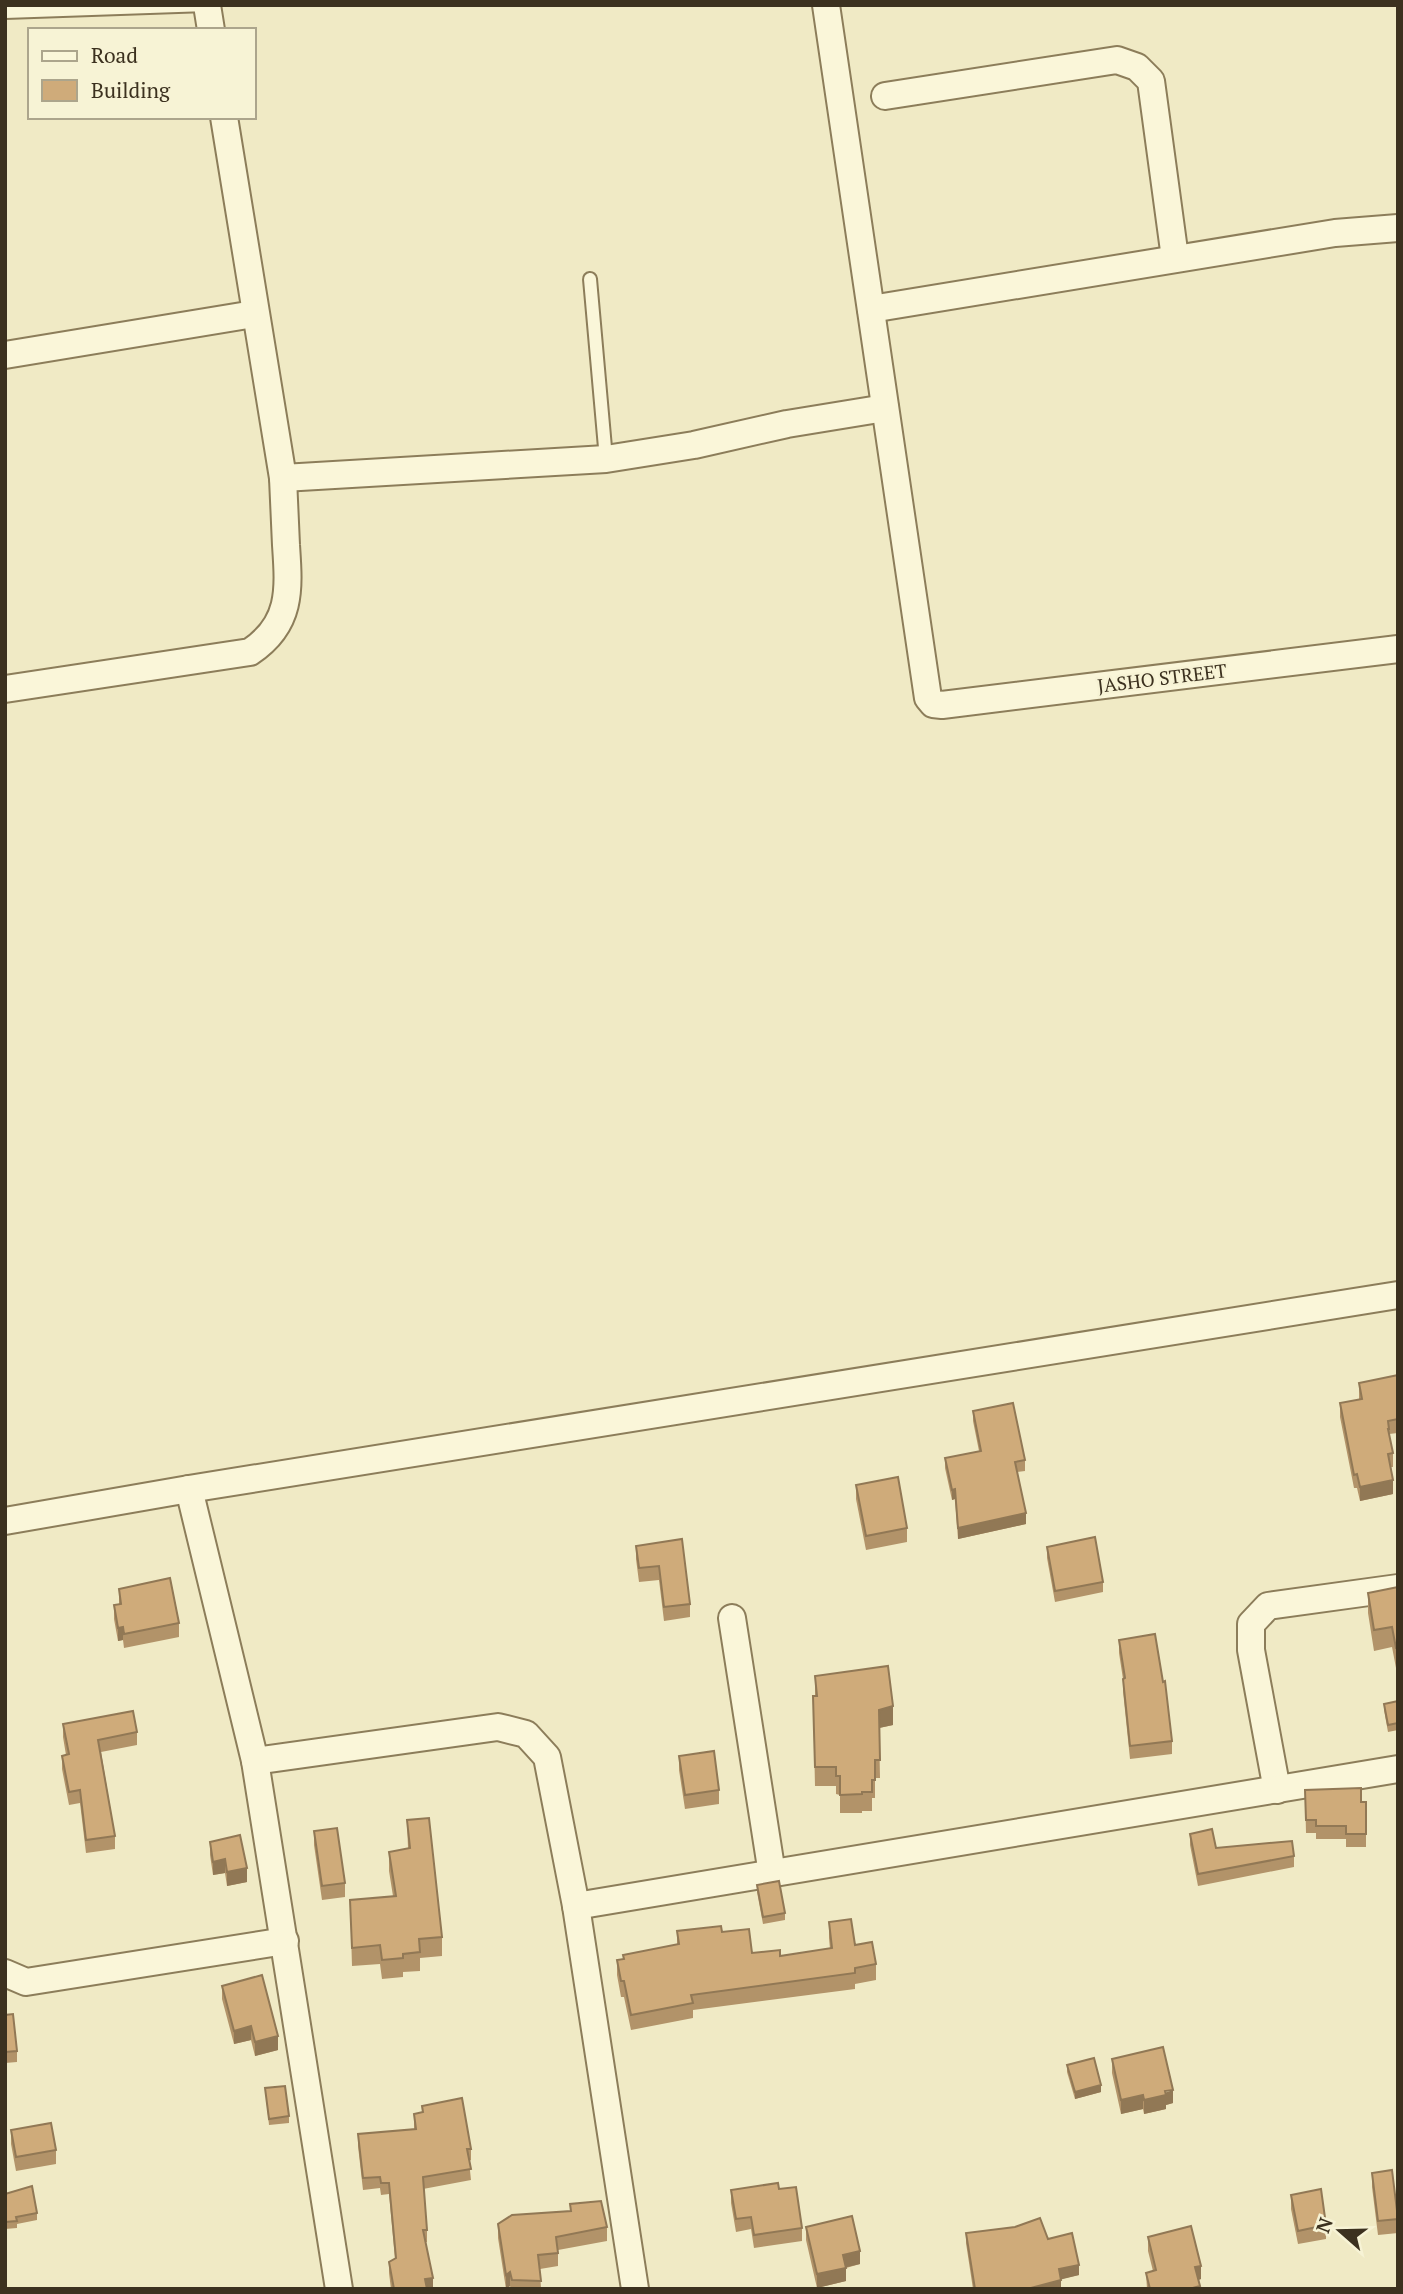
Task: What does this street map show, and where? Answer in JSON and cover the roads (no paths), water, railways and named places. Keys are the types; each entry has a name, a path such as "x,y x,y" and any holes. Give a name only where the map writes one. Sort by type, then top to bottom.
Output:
{"street":[{"path":"207,5 211,28"},
{"path":"282,478 606,459 885,408 826,5"},
{"path":"885,96 1117,60 1137,67 1151,81 1175,258"},
{"path":"5,689 250,652 264,643 279,622 289,589 282,478 223,119"},
{"path":"871,309 1335,233 1398,228"},
{"path":"5,355 254,314"},
{"name":"JASHO STREET","path":"885,408 928,698 933,704 1398,649"},
{"path":"5,1521 189,1489 1398,1295"},
{"path":"189,1489 255,1761 339,2289"},
{"path":"1277,1790 1251,1650 1251,1624 1268,1606 1398,1588"},
{"path":"732,1618 772,1874"},
{"path":"255,1761 498,1727 526,1734 547,1757 576,1906 635,2289"},
{"path":"576,1906 1398,1769"},
{"path":"5,1973 26,1982 285,1941"}],"lane":[{"path":"5,12 207,5"},
{"path":"590,279 606,459"}]}
